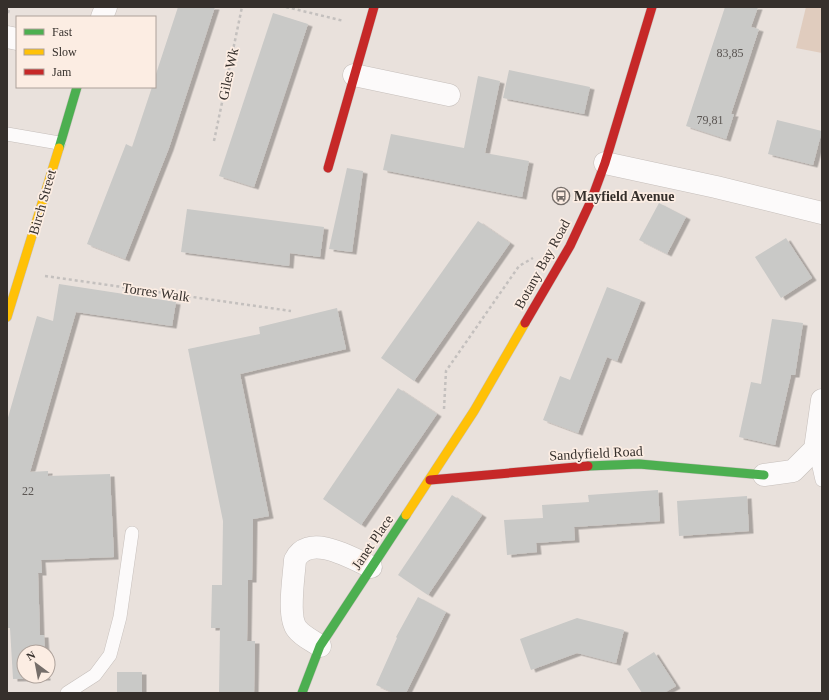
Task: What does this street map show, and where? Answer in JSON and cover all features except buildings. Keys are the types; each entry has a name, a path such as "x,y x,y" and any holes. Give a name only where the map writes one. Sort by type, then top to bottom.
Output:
{"street":[{"path":"328,168 374,7"},
{"name":"Botany Bay Road","path":"474,411 570,246 591,200 605,163 652,7"},
{"path":"354,75 449,95"},
{"name":"Birch Street","path":"7,317 77,88"},
{"path":"605,163 717,187 822,212"},
{"path":"764,475 793,471 815,449 822,400"},
{"name":"Janet Place","path":"302,693 320,646 474,411"},
{"name":"Sandyfield Road","path":"430,480 610,464 660,466 764,475"},
{"path":"320,646 296,629 293,617 292,606 295,560 298,554 303,550 319,547 328,549 372,567"}],"lane":[{"path":"7,134 59,143"},
{"path":"815,449 822,480"},
{"path":"67,693 95,675 110,655 120,617 132,533"}],"path":[{"name":"Giles Wk","path":"214,141 242,7"},
{"path":"286,7 368,27"},
{"path":"443,417 446,370 519,266 540,255"},
{"name":"Torres Walk","path":"21,273 291,311"}],"shaded area":[{"path":"806,7 822,7 822,53 796,48"}],"traffic: fast":[{"path":"59,148 77,88"},
{"path":"588,466 639,464 764,475"},
{"path":"302,693 320,646 406,515"}],"traffic: slow":[{"path":"7,317 59,148"},
{"path":"406,515 474,411 525,323"}],"traffic: jam":[{"path":"328,168 374,7"},
{"path":"525,323 570,246 591,201 605,163 652,7"},
{"path":"430,480 588,466"}],"place":[{"name":"Mayfield Avenue","path":"561,196"}]}
